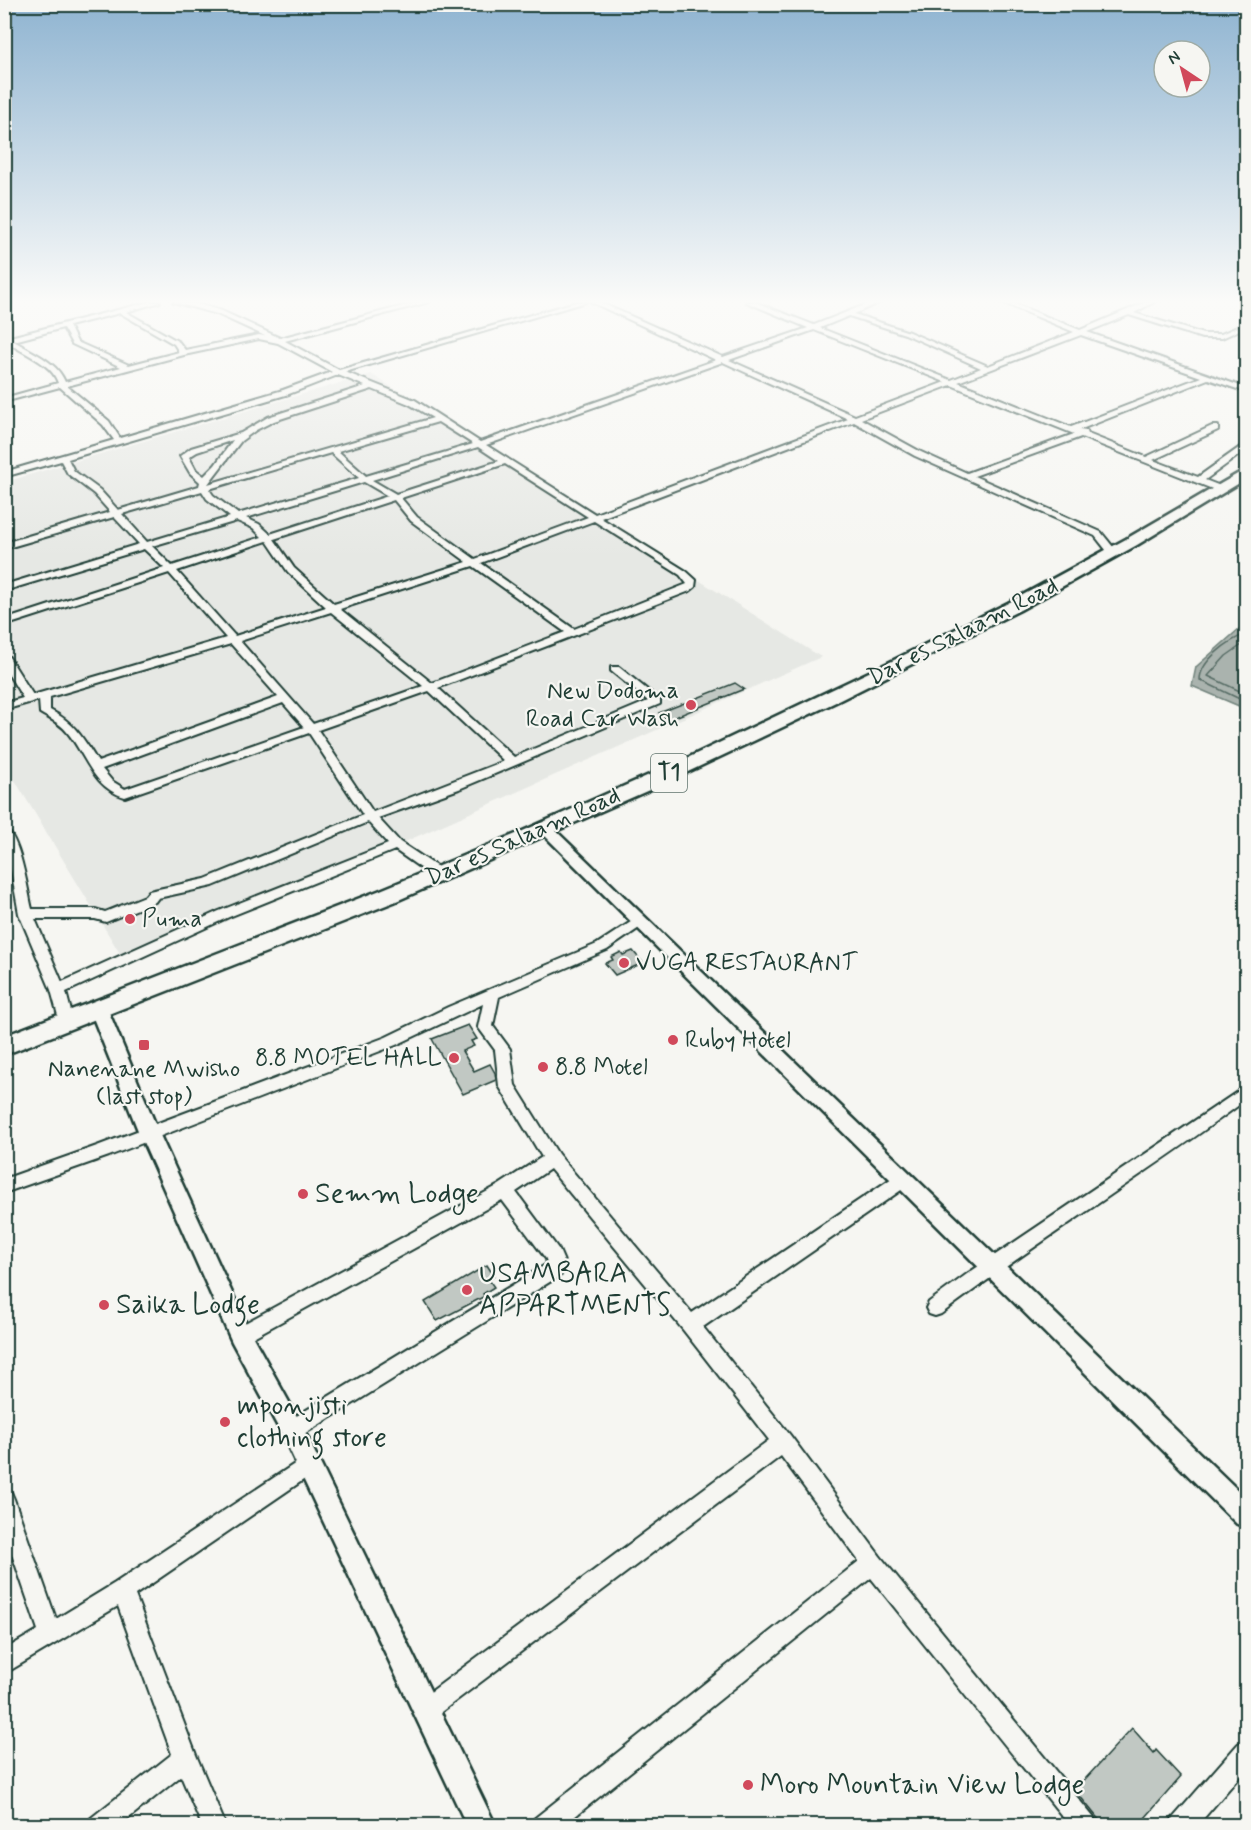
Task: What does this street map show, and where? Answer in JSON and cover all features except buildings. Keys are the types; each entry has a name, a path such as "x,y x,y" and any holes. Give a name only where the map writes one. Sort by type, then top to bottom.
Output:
{"highway":[{"name":"Dar es Salaam Road","path":"4,1046 440,875 546,829 885,672 1022,603 1113,553 1246,472"}],"street":[{"path":"4,400 57,387"},
{"path":"65,387 106,423 120,442"},
{"path":"4,475 299,387"},
{"path":"369,387 271,419 242,435 185,455 185,461 204,484 210,497 236,517 256,526 269,538 291,570 334,609 431,687 512,762"},
{"path":"45,694 44,711 66,724 112,789 119,792 132,792 431,687 574,634 692,585 691,580 683,573 439,418 390,390 373,387"},
{"path":"4,588 481,444 641,387"},
{"path":"785,387 855,419 918,454 1098,534 1113,553"},
{"path":"4,706 334,609 473,563 938,387"},
{"path":"966,387 1220,489"},
{"path":"1074,429 1180,387"},
{"path":"4,546 204,484 332,450 439,418"},
{"path":"1148,459 1215,428"},
{"path":"969,475 1084,433"},
{"path":"204,484 242,435"},
{"path":"1198,481 1246,447"},
{"path":"332,450 365,479 397,498 414,519 574,634"},
{"path":"64,459 71,472 97,492 171,570 311,728 370,817 396,845 440,875"},
{"path":"4,623 507,461"},
{"path":"4,657 29,698"},
{"path":"26,914 95,914 106,917 150,899 154,894 208,883 370,817 455,786 656,702 615,669"},
{"path":"96,767 284,699"},
{"path":"546,829 1246,1515"},
{"path":"4,832 16,864 26,914 58,990 67,1023"},
{"path":"58,990 224,914 396,845"},
{"path":"4,1186 391,1041 602,947 640,921"},
{"path":"492,995 485,1027 502,1049 507,1086 552,1159 690,1325 783,1442 873,1563 1086,1826"},
{"path":"99,1010 149,1133 240,1335 292,1430 424,1710 482,1826"},
{"path":"935,1308 991,1265 1208,1121 1246,1092"},
{"path":"240,1335 505,1190 552,1159"},
{"path":"690,1325 904,1179"},
{"path":"292,1430 555,1269 553,1255 505,1190"},
{"path":"424,1710 783,1442"},
{"path":"4,1663 123,1592 308,1465"},
{"path":"4,1499 50,1634"},
{"path":"543,1826 873,1563"},
{"path":"123,1592 185,1758 214,1826"},
{"path":"99,1826 185,1758"},
{"path":"1181,1826 1244,1761"}],"shaded area":[{"path":"326,387 392,387 821,657 127,965 5,764 5,482"}],"water":[{"path":"1246,628 1246,709 1192,686 1196,667 1239,629"}],"place":[{"name":"New Dodoma Road Car Wash","path":"691,705"},
{"name":"Puma","path":"130,919"},
{"name":"VUGA RESTAURANT","path":"624,963"},
{"name":"Ruby Hotel","path":"673,1040"},
{"name":"Nanenane Mwisho (last stop)","path":"144,1045"},
{"name":"8.8 MOTEL HALL","path":"454,1058"},
{"name":"8.8 Motel","path":"543,1067"},
{"name":"Semm Lodge","path":"303,1194"},
{"name":"USAMBARA APPARTMENTS","path":"467,1290"},
{"name":"Saika Lodge","path":"104,1305"},
{"name":"mponjisti clothing store","path":"225,1422"},
{"name":"Moro Mountain View Lodge","path":"748,1785"}]}
